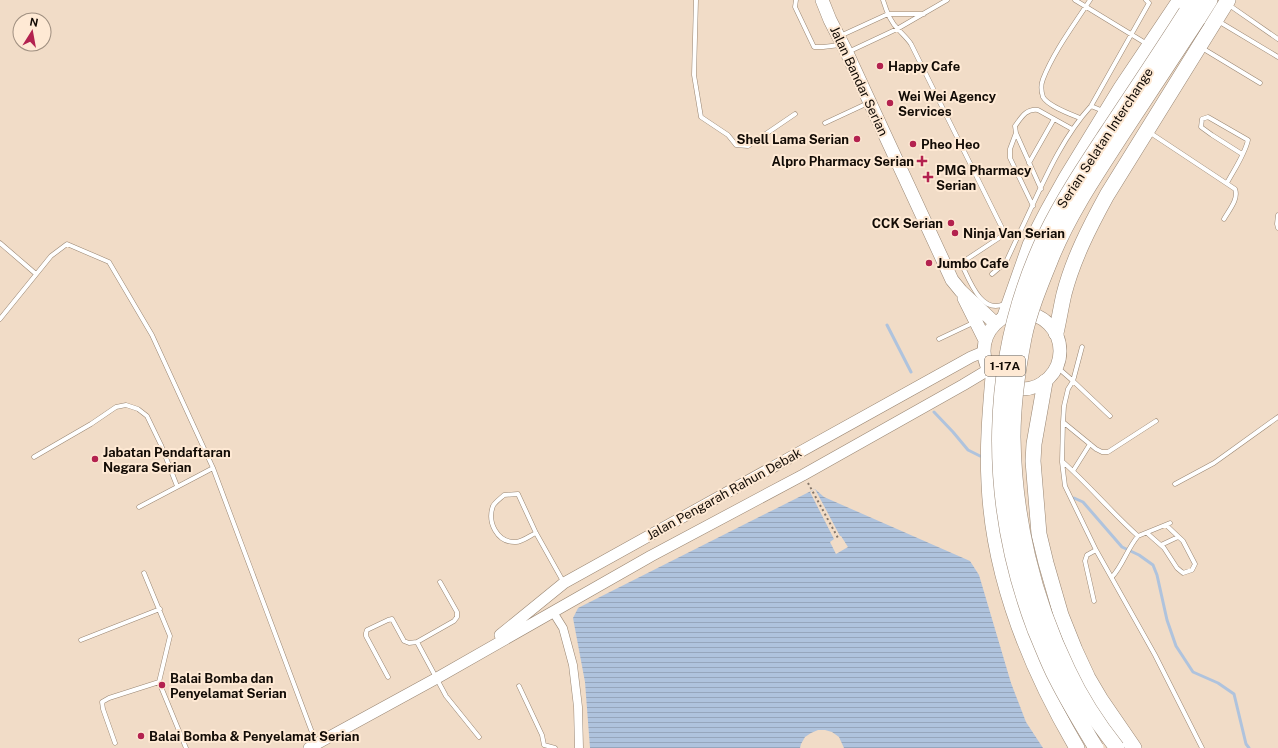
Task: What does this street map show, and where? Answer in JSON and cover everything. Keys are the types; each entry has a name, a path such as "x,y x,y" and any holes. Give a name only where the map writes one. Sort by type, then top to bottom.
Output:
{"highway":[{"name":"1-17A","path":"1190,8 1210,0"},
{"path":"1056,333 1064,293 1081,246 1107,195 1148,131 1227,1"},
{"path":"1000,320 1010,301 1030,245 1066,178 1106,112 1149,45 1190,8"},
{"name":"Serian Selatan Interchange","path":"1129,747 1085,702 1068,671 1052,634 1038,594 1021,524 1015,481 1013,436 1016,388 1025,336 1038,292 1054,253 1068,223 1190,8"},
{"name":"Serian Selatan Interchange","path":"1096,748 1055,677 1026,606 1016,569 1007,531 1003,504 999,449 1000,411 1005,365 1012,330 1021,298 1046,234 1064,200 1085,167 1190,8"},
{"path":"991,373 988,444 989,484 995,535 1002,568 1014,612 1032,661 1058,715 1077,748"},
{"path":"1045,382 1034,444 1034,481 1039,534 1059,608 1075,650 1088,678 1129,747"},
{"path":"988,444 997,432 1008,427 1019,429 1029,437 1034,444"}],"main road":[{"name":"Jalan Bandar Serian","path":"822,0 946,269 952,280 961,291 976,321 984,346"},
{"name":"Jalan Bandar Serian","path":"961,291 1000,320"},
{"name":"1-17A","path":"1021,312 1042,318 1050,324 1056,333 1060,344 1061,356 1052,376 1045,382 1034,388 1022,390 1010,388 999,382 991,373 984,361 984,346 989,331 1000,320 1021,312"}],"street":[{"name":"Jalan Pengarah Rahun Debak","path":"476,654 564,583 971,357 984,346"},
{"name":"Jalan Pengarah Rahun Debak","path":"315,747 437,678 476,654 652,556 803,475 963,385 991,373"},
{"path":"553,612 563,628 573,665 578,706 579,748"}],"lane":[{"path":"696,0 694,75 701,117 728,135 736,145 748,146 795,114"},
{"path":"796,0 795,7 814,47 843,44 897,29 947,0"},
{"path":"882,0 897,29 904,34 912,44 1005,234"},
{"path":"1075,0 1149,45"},
{"path":"1080,118 1050,104 1044,98 1041,89 1043,80 1060,47 1090,0"},
{"path":"992,274 1006,262 1053,163 1072,129 1091,106 1148,2 1146,0"},
{"path":"1227,1 1278,39"},
{"path":"843,44 888,14 925,14"},
{"path":"1216,20 1278,57"},
{"path":"1200,46 1260,83"},
{"path":"825,123 870,102"},
{"path":"1091,106 1106,112"},
{"path":"1041,189 1016,133 1015,126 1027,112 1032,109 1038,110 1072,129"},
{"path":"1228,183 1242,154 1248,140 1208,117 1202,119 1201,127 1242,154"},
{"path":"1030,163 1054,119"},
{"path":"1148,131 1235,189 1237,194 1236,199 1224,219"},
{"path":"1016,133 1010,149 1010,158 1033,206"},
{"path":"1278,215 1276,224 1278,228"},
{"path":"946,269 961,263 1005,234 1018,236"},
{"path":"0,242 36,274"},
{"path":"0,319 51,256 66,244 109,262 152,335 213,468 315,747"},
{"path":"961,263 977,294 990,306 999,306 1010,301"},
{"path":"939,339 976,321"},
{"path":"1082,347 1073,381 1068,390 1063,422 1062,462 1065,486 1096,550 1155,655 1202,748"},
{"path":"1057,367 1110,416"},
{"path":"34,458 91,424 116,407 126,405 138,408 147,416 161,445 177,486"},
{"path":"1175,484 1214,463 1278,417"},
{"path":"1063,422 1090,444 1102,452 1108,452 1156,421"},
{"path":"1073,471 1090,444"},
{"path":"1062,462 1073,471 1117,518 1138,536"},
{"path":"139,507 213,468"},
{"path":"536,533 517,542 505,540 494,532 490,517 494,504 504,495 518,494 536,533 564,583"},
{"path":"1112,577 1118,571 1132,543 1138,536 1168,524 1183,541 1195,564 1192,570 1183,573 1177,568 1164,548 1147,533"},
{"path":"1161,545 1178,537"},
{"path":"1094,601 1085,561 1087,555 1096,550"},
{"path":"144,573 170,636 159,682 186,748"},
{"path":"388,677 366,636 367,630 392,619 404,641 409,643 417,642 454,621 457,617 457,612 440,582"},
{"path":"81,640 160,609"},
{"path":"417,642 446,696 479,737"},
{"path":"115,743 102,702 109,698 159,682"},
{"path":"519,686 542,735 544,745 555,748"}],"path":[{"path":"803,475 838,538"}],"water":[{"path":"815,489 824,497 970,561 979,575 1011,683 1026,722 1043,748 590,748 585,682 573,618 578,608"}],"pier":[{"path":"815,489 840,536 848,547 836,554 830,542 834,539 810,492"},
{"path":"818,730 832,732 839,737 844,748 800,748 805,737"}],"waterway":[{"path":"887,325 911,372"},
{"path":"934,412 968,450 980,456"},
{"path":"1074,498 1083,502 1122,547 1139,555 1153,565 1157,575 1167,620 1176,646 1193,672 1218,683 1234,694 1246,744 1249,748"}],"place":[{"name":"Happy Cafe","path":"880,66"},
{"name":"Wei Wei Agency Services","path":"890,103"},
{"name":"Shell Lama Serian","path":"857,139"},
{"name":"Pheo Heo","path":"913,144"},
{"name":"Alpro Pharmacy Serian","path":"922,161"},
{"name":"PMG Pharmacy Serian","path":"928,177"},
{"name":"CCK Serian","path":"951,223"},
{"name":"Ninja Van Serian","path":"955,233"},
{"name":"Jumbo Cafe","path":"929,263"},
{"name":"Jabatan Pendaftaran Negara Serian","path":"95,459"},
{"name":"Balai Bomba dan Penyelamat Serian","path":"162,685"},
{"name":"Balai Bomba & Penyelamat Serian","path":"141,736"}]}
